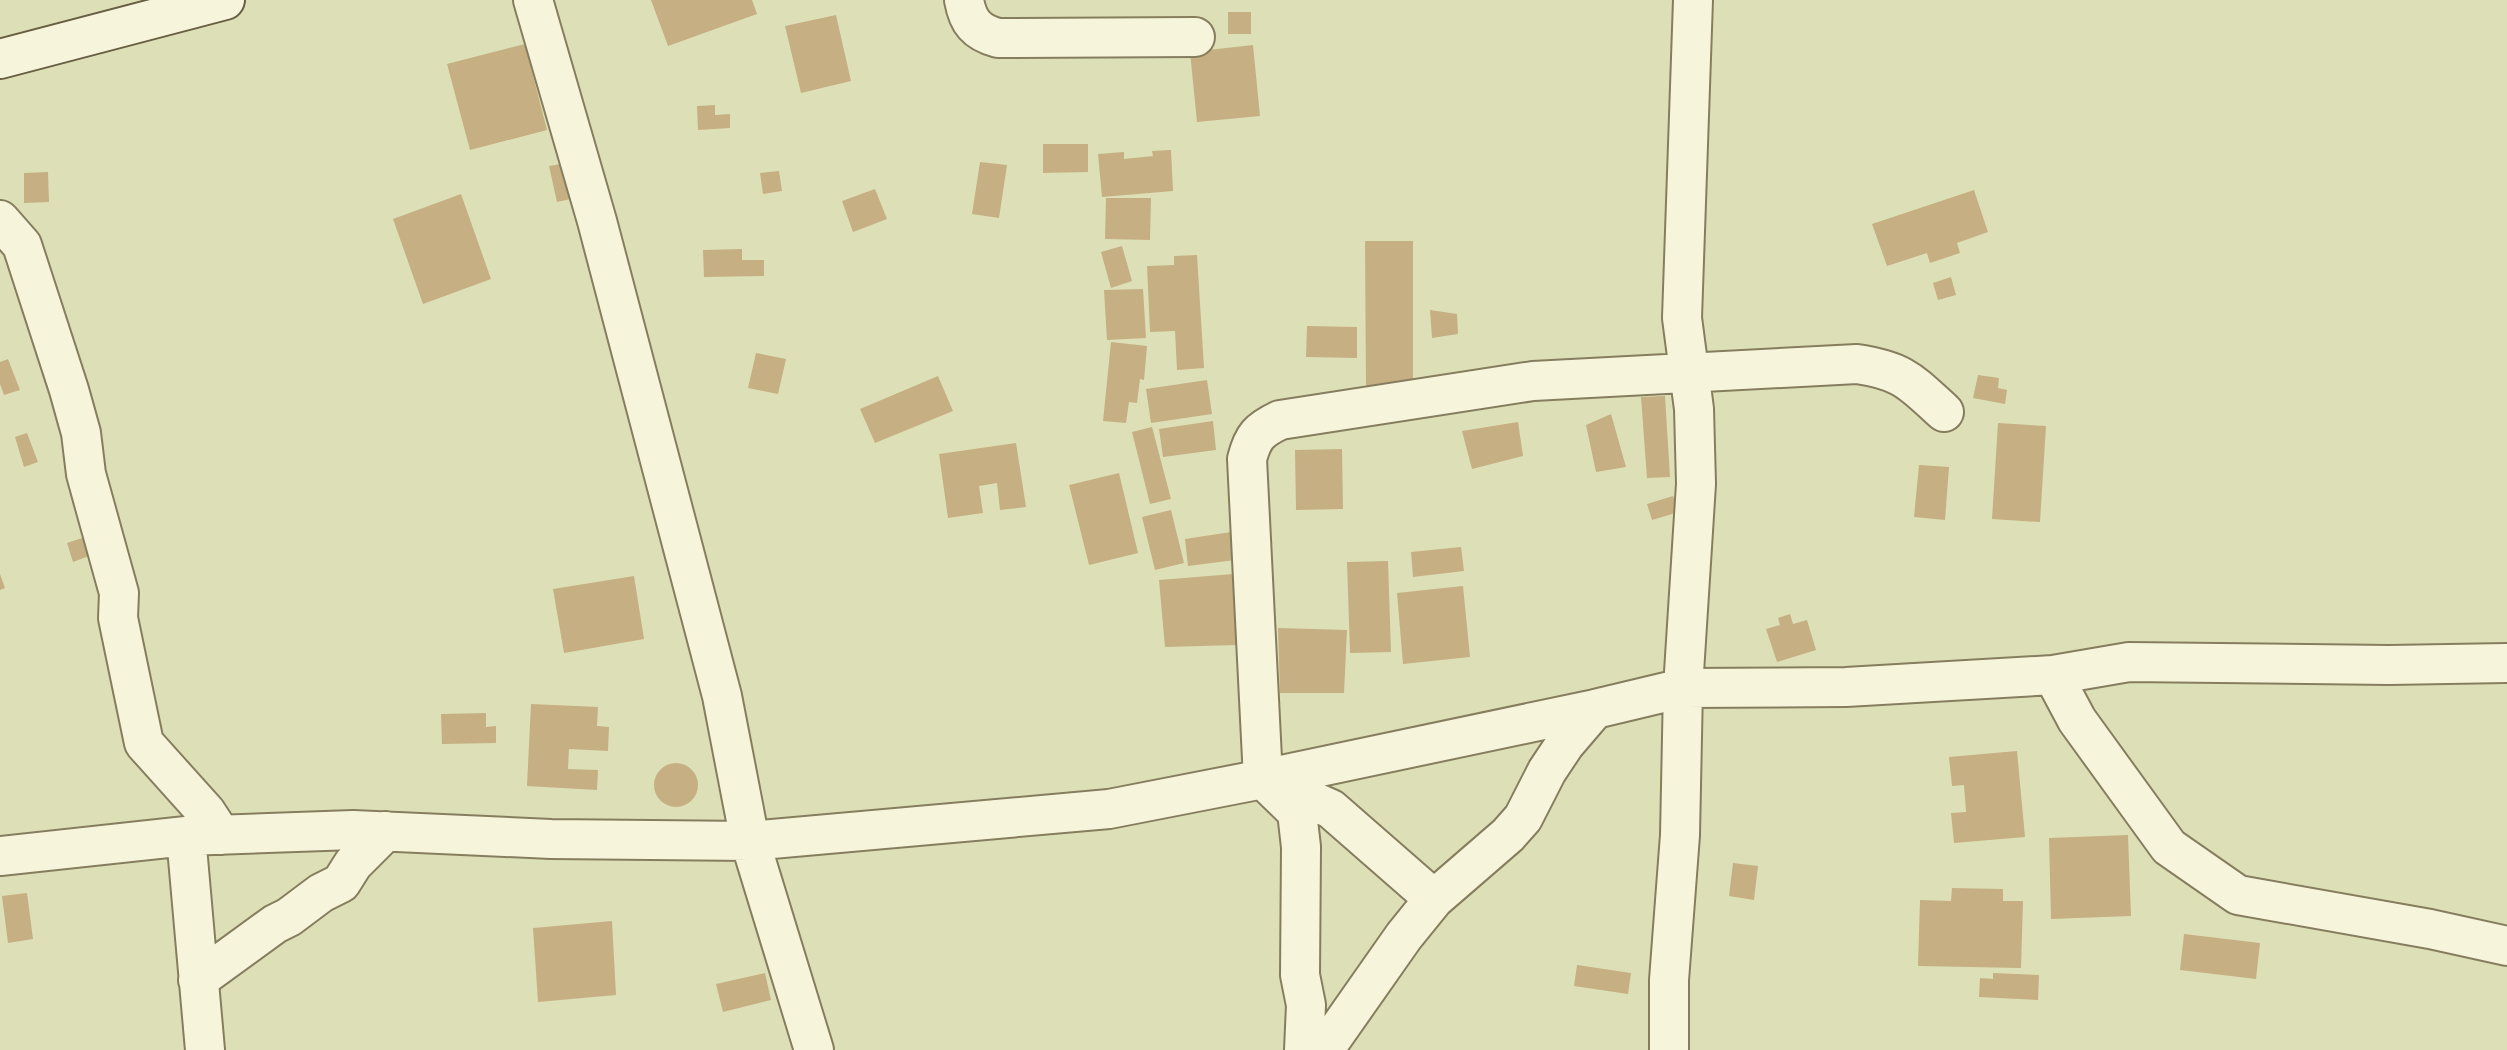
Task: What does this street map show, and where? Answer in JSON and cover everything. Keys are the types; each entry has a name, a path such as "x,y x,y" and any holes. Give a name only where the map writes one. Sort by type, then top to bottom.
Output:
{"street":[{"path":"0,59 225,0"},
{"path":"533,0 597,221 722,696 750,841 814,1050"},
{"path":"964,0 967,15 974,26 984,34 998,38 1195,37"},
{"path":"1669,1050 1669,980 1680,835 1683,688 1696,484 1694,409 1682,318 1693,0"},
{"path":"0,220 22,245 81,433 86,474 119,593 118,618 144,743 206,812 198,980 205,1050"},
{"path":"1304,1050 1306,1005 1300,975 1301,847 1297,812 1263,779 1247,459 1252,442 1264,428 1280,420 1533,381 1857,364 1881,367 1905,377 1944,412"},
{"path":"0,856 204,835 353,830 551,839 750,841 1109,809 1263,779 1683,688 1846,687 2053,675 2129,662 2389,665 2507,663"},
{"path":"2053,675 2077,720 2169,847 2238,895 2430,929 2507,946"},
{"path":"1324,1050 1404,936 1434,899 1508,835 1523,818 1547,771 1565,744 1595,709"},
{"path":"1263,779 1331,809 1434,899"},
{"path":"198,980 321,893 341,883 353,864 386,831"}],"green space":[{"path":"0,0 2507,0 2507,1050 0,1050"}],"building":[{"path":"651,0 752,0 757,14 668,46"},
{"path":"1228,12 1251,12 1251,34 1228,34"},
{"path":"836,15 851,81 801,93 785,26"},
{"path":"525,44 547,130 470,150 447,64"},
{"path":"1253,45 1260,116 1197,122 1190,52"},
{"path":"715,105 715,115 730,114 730,128 698,130 697,106"},
{"path":"1043,144 1088,144 1088,172 1043,173"},
{"path":"1171,150 1173,191 1102,197 1098,154 1124,152 1124,159 1153,156 1152,151"},
{"path":"980,162 1007,165 999,218 972,214"},
{"path":"567,163 575,198 557,202 549,166"},
{"path":"779,171 782,191 763,194 760,173"},
{"path":"48,172 49,202 24,203 24,173"},
{"path":"875,189 887,219 853,232 842,201"},
{"path":"1974,190 1988,232 1957,243 1960,253 1930,263 1927,253 1887,266 1872,224"},
{"path":"461,194 491,279 423,304 393,219"},
{"path":"1106,198 1151,198 1150,240 1105,239"},
{"path":"1365,241 1413,241 1413,386 1366,387"},
{"path":"1122,246 1132,281 1111,288 1101,252"},
{"path":"742,249 742,260 764,260 764,276 704,277 703,250"},
{"path":"1197,255 1204,368 1177,370 1175,331 1150,332 1147,266 1174,265 1174,256"},
{"path":"1951,277 1956,295 1938,300 1933,283"},
{"path":"1143,289 1146,338 1107,340 1104,290"},
{"path":"1430,310 1457,314 1458,334 1432,338"},
{"path":"1307,326 1357,327 1357,358 1306,357"},
{"path":"1111,342 1147,346 1144,380 1140,379 1137,403 1129,402 1126,423 1103,421"},
{"path":"756,353 786,359 778,394 748,388"},
{"path":"8,359 20,390 4,395 0,384 0,362"},
{"path":"1978,375 1999,378 1998,388 2007,390 2005,404 1973,398"},
{"path":"938,376 953,411 875,443 860,409"},
{"path":"1207,380 1212,414 1151,423 1146,389"},
{"path":"1665,396 1670,477 1647,478 1641,397"},
{"path":"1611,414 1626,467 1596,472 1586,425"},
{"path":"1213,421 1216,450 1163,457 1159,429"},
{"path":"1518,422 1523,456 1472,469 1462,431"},
{"path":"1998,423 2046,426 2040,522 1992,519"},
{"path":"1152,427 1171,499 1150,504 1132,432"},
{"path":"27,433 38,462 24,467 15,437"},
{"path":"1016,443 1026,507 1000,510 997,483 979,486 983,513 948,518 939,454"},
{"path":"1342,449 1343,509 1296,510 1295,450"},
{"path":"1919,465 1949,467 1945,520 1914,517"},
{"path":"1119,473 1138,553 1089,565 1069,485"},
{"path":"1673,496 1679,512 1652,520 1647,504"},
{"path":"1171,510 1184,563 1155,570 1142,517"},
{"path":"1231,532 1235,560 1188,566 1185,539"},
{"path":"82,538 89,556 73,562 67,543"},
{"path":"1461,547 1464,571 1413,577 1411,552"},
{"path":"1388,561 1391,652 1350,653 1347,562"},
{"path":"0,574 5,588 0,590"},
{"path":"1233,574 1238,645 1165,647 1159,580"},
{"path":"634,576 644,639 564,653 553,589"},
{"path":"1463,586 1470,657 1403,664 1397,593"},
{"path":"1790,614 1793,624 1807,620 1816,650 1777,662 1766,629 1780,625 1778,618"},
{"path":"1278,628 1347,630 1344,693 1280,693"},
{"path":"531,704 598,707 597,726 609,727 608,751 569,749 568,769 598,770 597,790 527,786"},
{"path":"486,713 486,727 496,726 496,743 442,744 441,714"},
{"path":"2017,751 2025,837 1954,843 1951,813 1966,812 1964,785 1952,786 1949,757"},
{"path":"676,763 691,770 698,785 691,800 676,807 661,800 654,785 661,770"},
{"path":"2128,835 2131,916 2051,919 2049,838"},
{"path":"1733,863 1758,866 1754,900 1729,896"},
{"path":"1952,888 2003,889 2003,901 2023,901 2021,968 1918,966 1920,900 1951,901"},
{"path":"27,893 33,939 8,943 2,896"},
{"path":"612,921 616,995 538,1002 533,928"},
{"path":"2184,934 2260,943 2256,979 2180,970"},
{"path":"1577,965 1631,973 1628,994 1574,986"},
{"path":"765,973 771,1000 723,1012 716,984"},
{"path":"1993,973 2039,975 2038,1000 1979,997 1980,978 1993,979"}]}
